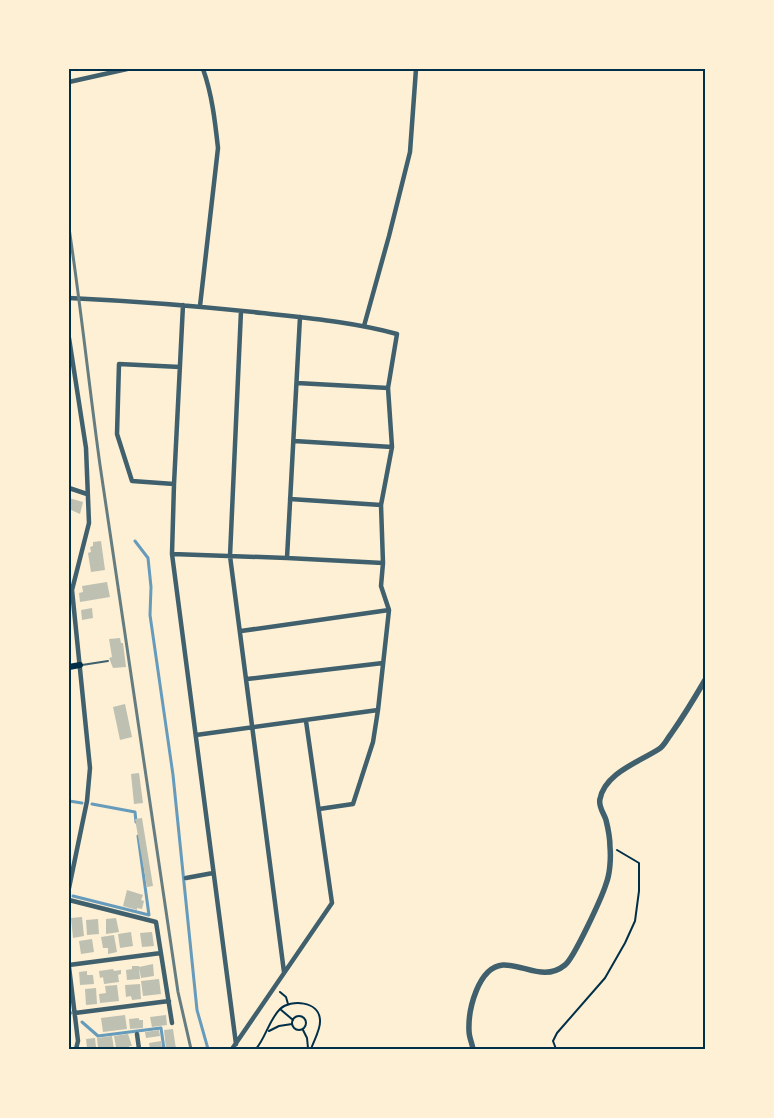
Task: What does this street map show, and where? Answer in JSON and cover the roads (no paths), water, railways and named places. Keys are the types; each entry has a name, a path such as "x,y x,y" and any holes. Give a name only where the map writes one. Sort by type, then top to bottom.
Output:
{"main road":[{"path":"69,667 80,666"}],"street":[{"path":"69,82 127,69"},
{"path":"200,306 218,148 212,106 203,69"},
{"path":"364,326 410,152 416,69"},
{"path":"69,298 200,306 300,317 364,326 396,334 388,388 392,447 380,505 383,563 382,586 389,610 373,742 353,804 319,809"},
{"path":"183,305 172,554 236,1044"},
{"path":"241,311 230,556 284,972"},
{"path":"287,558 300,317"},
{"path":"69,338 86,448 89,523 72,590 90,768 87,801 69,888"},
{"path":"174,484 132,481 117,434 119,364 180,367"},
{"path":"297,383 388,388"},
{"path":"294,441 392,447"},
{"path":"69,488 88,494"},
{"path":"290,499 380,505"},
{"path":"172,554 383,563"},
{"path":"241,631 389,610"},
{"path":"247,679 383,663"},
{"path":"473,1049 469,1032 470,1015 476,992 484,978 493,968 504,965 538,973 552,971 565,965 579,944 607,883 610,846 605,819 600,806 600,798 606,786 620,770 661,748 689,708 705,680"},
{"path":"196,735 378,710"},
{"path":"232,1049 332,903 306,721"},
{"path":"186,878 213,873"},
{"path":"69,900 156,922 172,1023"},
{"path":"76,1049 78,1041 69,966 161,953"},
{"path":"75,1013 169,1001"},
{"path":"137,1034 139,1049"}],"lane":[{"path":"80,666 108,661"}],"waterway":[{"path":"135,541 148,558 151,587 150,615 173,775 197,1010 208,1049"},
{"path":"69,801 82,803"},
{"path":"92,804 135,812 136,822"},
{"path":"73,896 149,915 138,836"},
{"path":"82,1022 98,1036 161,1028 164,1049"}],"railway":[{"path":"69,228 100,465 178,992 191,1049"}]}
